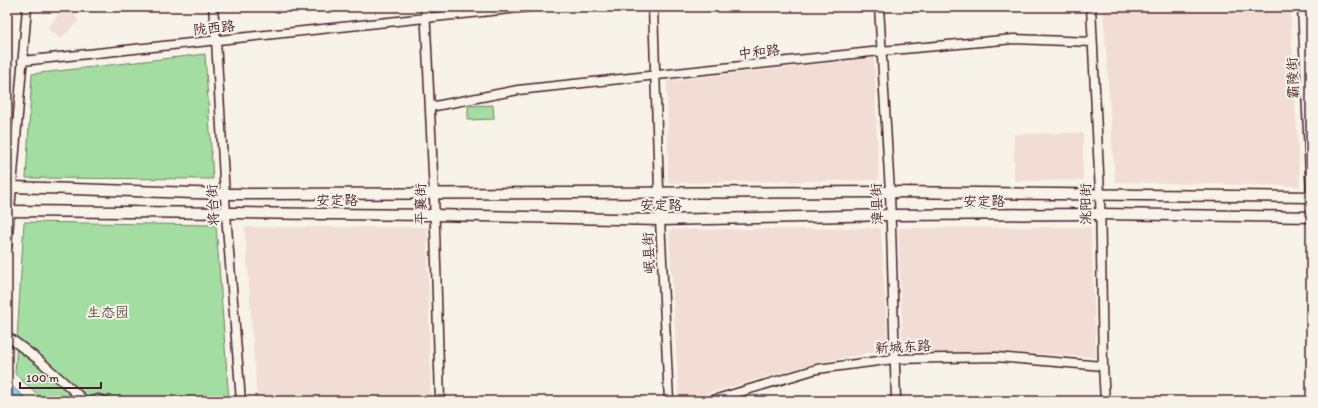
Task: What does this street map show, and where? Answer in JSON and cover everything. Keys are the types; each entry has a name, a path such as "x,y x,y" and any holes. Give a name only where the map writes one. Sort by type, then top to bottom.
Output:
{"main road":[{"name":"安定路","path":"12,186 225,194 890,192 1311,196"},
{"name":"安定路","path":"10,211 434,215 660,220 891,215 1099,214 1311,217"}],"street":[{"path":"7,246 27,7"},
{"name":"将台街","path":"213,7 226,214 241,401"},
{"name":"平襄街","path":"425,7 434,194 440,401"},
{"name":"陇西路","path":"22,61 529,7"},
{"name":"岷县街","path":"653,7 660,220 669,401"},
{"name":"漳县街","path":"879,7 891,215 896,401"},
{"name":"洮阳街","path":"1091,7 1100,194 1099,214 1105,401"},
{"name":"霸陵街","path":"1302,7 1311,196"},
{"name":"中和路","path":"430,107 518,90 881,51 1014,39 1092,42"},
{"path":"7,336 40,361 85,401"},
{"name":"新城东路","path":"710,401 817,369 894,359 996,357 1103,366"},
{"path":"93,401 98,399 104,401"}],"shaded area":[{"path":"66,7 79,20 61,39 47,28"},
{"path":"1103,7 1290,7 1300,186 1115,182"},
{"path":"874,58 879,180 668,183 667,81"},
{"path":"1083,133 1083,180 1014,181 1014,134"},
{"path":"245,227 427,227 431,401 257,401"},
{"path":"1091,227 1096,357 1005,352 903,353 898,228"},
{"path":"881,228 888,349 816,363 679,401 669,230"}],"green space":[{"path":"205,54 213,179 26,178 32,74"},
{"path":"493,105 494,119 468,120 468,106"},
{"name":"生态园","path":"24,222 216,225 229,401 45,401 15,374"}],"water":[{"path":"7,382 29,401 7,401"}]}
